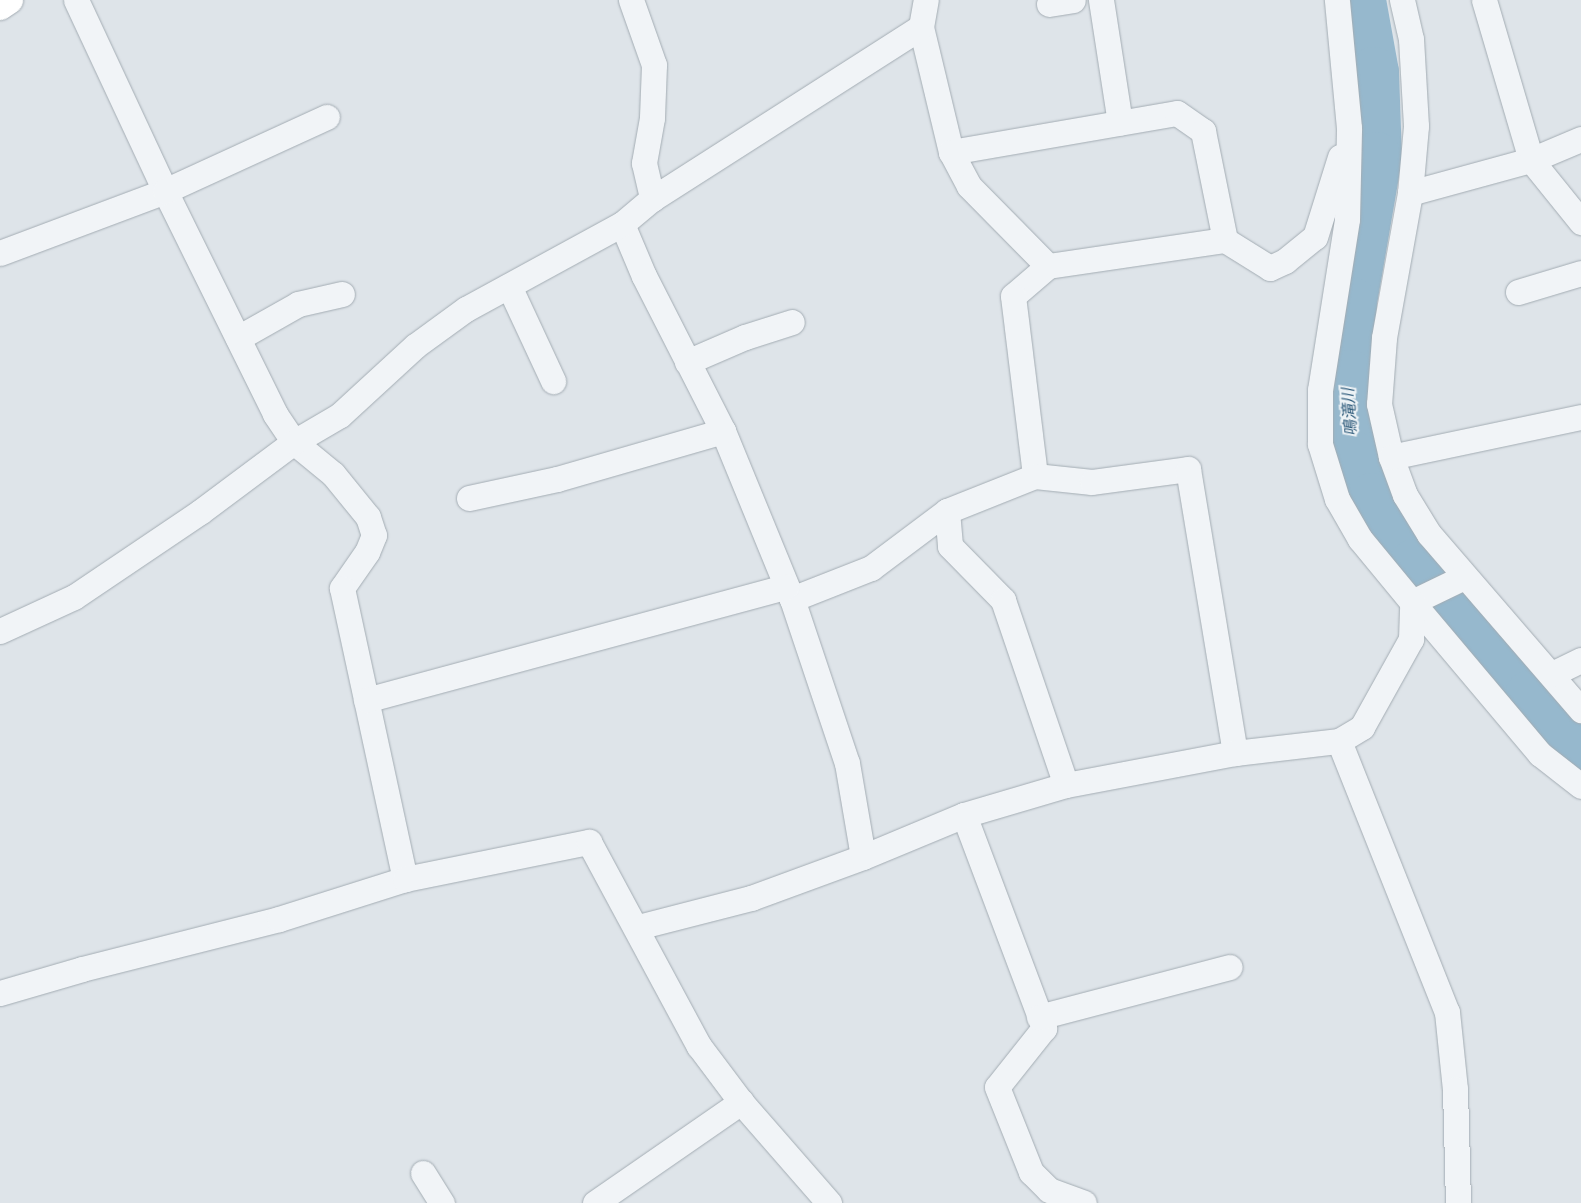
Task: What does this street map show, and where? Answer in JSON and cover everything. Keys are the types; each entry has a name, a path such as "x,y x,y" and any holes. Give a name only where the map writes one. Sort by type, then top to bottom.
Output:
{"main road":[{"path":"0,6 9,0"}],"street":[{"path":"76,0 165,191 275,414 294,442 334,474 368,517 374,535 367,552 342,588 405,879"},
{"path":"631,0 654,65 652,118 644,163 652,198"},
{"path":"926,0 921,27 951,152 969,186 1048,266"},
{"path":"1101,0 1120,123"},
{"path":"1330,0 1342,31"},
{"path":"1337,0 1342,31 1349,128 1347,219 1320,390 1320,444 1337,499 1360,538 1417,600 1540,754 1581,786"},
{"path":"1402,0 1410,38 1416,126 1410,193 1384,338 1379,404 1391,457 1405,495 1458,580 1552,674 1581,710"},
{"path":"1484,0 1532,160 1581,222"},
{"path":"0,631 74,598 200,512 294,442 340,415 414,346 466,309 622,224 652,198 921,27"},
{"path":"951,152 1177,113 1204,131 1225,240"},
{"path":"0,253 165,191 327,117"},
{"path":"1035,476 1013,296 1048,266 1225,240 1270,268 1285,262 1315,237 1349,128"},
{"path":"1410,193 1532,160 1581,139"},
{"path":"622,224 687,362 723,431 789,593 847,763 864,857"},
{"path":"1518,292 1581,273"},
{"path":"509,286 553,381"},
{"path":"238,338 298,304 342,294"},
{"path":"687,362 745,337 792,322"},
{"path":"1391,457 1581,416"},
{"path":"469,498 557,479 723,431"},
{"path":"366,700 789,593 871,568 946,511 1035,476 1092,482 1188,469 1235,753"},
{"path":"946,511 950,546 1003,600 1066,785"},
{"path":"1417,600 1458,580"},
{"path":"638,927 751,898 864,857 964,814 1066,785 1235,753 1339,740 1362,727 1411,639 1417,600"},
{"path":"1552,674 1581,660"},
{"path":"1339,740 1448,1012 1455,1089 1458,1203"},
{"path":"964,814 1044,1028 997,1087 1031,1172 1049,1190 1084,1203"},
{"path":"0,993 82,969 279,919 405,879 589,842 638,927 699,1046 742,1102 829,1203"},
{"path":"1039,1016 1230,967"},
{"path":"595,1203 742,1102"},
{"path":"423,1173 442,1203"}],"waterway":[{"name":"鳴滝川","path":"1360,0 1373,72 1376,157 1351,302 1349,375 1355,457 1371,498 1414,564 1530,695 1581,746"}]}
